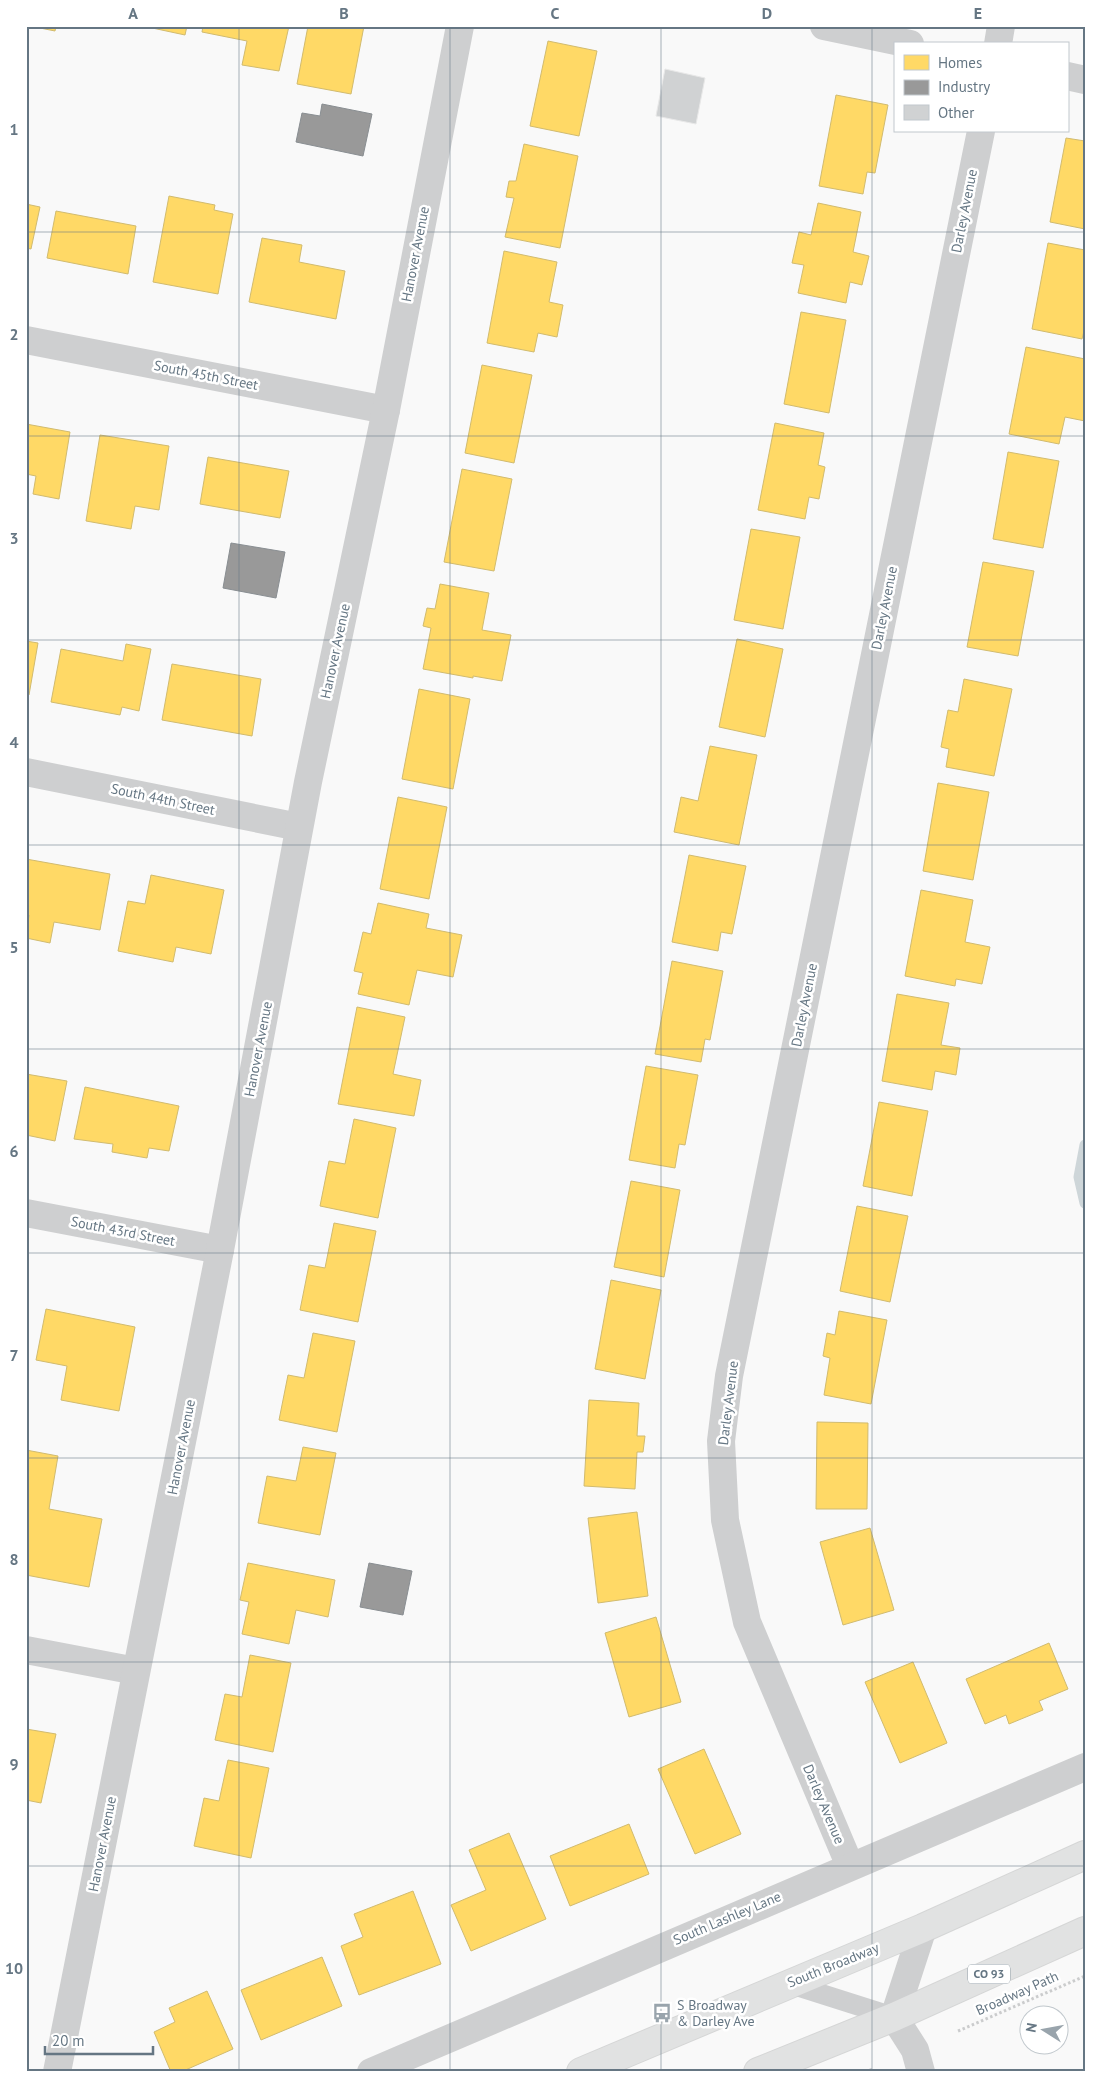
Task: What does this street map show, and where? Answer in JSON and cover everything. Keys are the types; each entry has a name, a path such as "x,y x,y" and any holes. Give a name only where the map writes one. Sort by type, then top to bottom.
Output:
{"highway":[{"name":"South Broadway","path":"581,2072 787,1983 923,1928 1085,1855"},
{"name":"CO 93","path":"758,2072 894,2017 1085,1931"}],"street":[{"name":"Hanover Avenue","path":"57,2072 220,1250 299,828 386,410 460,26"},
{"path":"824,26 900,42"},
{"path":"998,42 1001,26"},
{"path":"1068,76 1085,80"},
{"name":"Darley Avenue","path":"850,1866 747,1622 726,1520 721,1441 729,1376 980,132"},
{"name":"South 45th Street","path":"26,340 386,410"},
{"name":"South 44th Street","path":"26,772 299,828"},
{"name":"South 43rd Street","path":"26,1213 220,1250"},
{"path":"26,1650 136,1671"},
{"name":"South Lashley Lane","path":"371,2072 1085,1766"},
{"path":"921,2072 915,2050 894,2017 923,1928"}],"lane":[{"path":"787,1983 894,2017"}],"path":[{"name":"Broadway Path","path":"958,2031 1085,1976"},
{"path":"865,2072 873,2069"}],"building: Homes":[{"path":"30,26 56,26 55,31"},
{"path":"143,26 187,26 185,35"},
{"path":"203,26 289,26 279,71 242,65 247,41 202,32"},
{"path":"308,26 364,26 351,94 297,84"},
{"path":"548,41 597,51 579,136 530,126"},
{"path":"836,95 888,105 875,173 867,172 863,194 819,186"},
{"path":"1066,138 1085,141 1085,229 1050,222"},
{"path":"524,144 578,156 560,248 505,237 514,198 506,197 509,181 516,181"},
{"path":"169,196 215,205 214,210 233,214 218,294 153,282"},
{"path":"818,203 861,212 853,252 869,256 862,285 850,282 846,303 798,293 804,265 792,263 799,232 811,235"},
{"path":"26,204 40,207 31,249 26,248"},
{"path":"56,211 136,226 128,274 47,258"},
{"path":"262,238 302,245 299,262 345,271 336,319 249,302"},
{"path":"1048,243 1085,250 1085,327 1082,339 1032,329"},
{"path":"504,251 557,262 549,302 563,305 557,337 538,333 534,352 487,343"},
{"path":"801,312 846,320 829,413 784,404"},
{"path":"1026,347 1085,359 1085,421 1065,417 1059,444 1009,434"},
{"path":"482,365 532,375 514,463 465,453"},
{"path":"775,423 824,433 818,465 825,467 819,499 809,497 805,519 758,510"},
{"path":"26,424 70,432 59,499 33,494 36,476 26,474"},
{"path":"100,435 169,446 159,510 135,506 131,529 86,521"},
{"path":"1008,452 1059,461 1043,548 993,539"},
{"path":"208,457 289,471 280,518 200,504"},
{"path":"462,469 512,479 494,571 444,562"},
{"path":"751,529 800,537 783,629 734,620"},
{"path":"983,562 1034,571 1018,656 967,647"},
{"path":"440,584 489,593 482,630 511,635 502,681 423,669 431,628 423,626 427,608 435,609"},
{"path":"737,639 783,649 765,737 719,727"},
{"path":"26,641 38,643 29,695 26,695"},
{"path":"126,644 151,649 139,711 122,707 120,715 51,702 61,649 123,661"},
{"path":"172,664 261,679 252,736 162,720"},
{"path":"964,679 1012,689 994,776 946,767 949,749 941,747 948,710 958,712"},
{"path":"419,689 470,699 453,789 402,779"},
{"path":"710,746 757,755 739,845 674,832 681,797 698,801"},
{"path":"938,783 989,792 973,880 923,871"},
{"path":"398,797 447,807 429,899 380,889"},
{"path":"689,855 746,866 732,934 721,932 718,951 672,942"},
{"path":"26,859 110,874 100,930 54,922 50,943 26,938 29,915 26,914"},
{"path":"151,875 224,890 211,954 176,947 173,962 118,951 128,901 145,904"},
{"path":"921,890 973,900 965,942 990,947 982,984 956,979 955,986 905,976"},
{"path":"378,903 429,914 426,928 462,935 453,977 417,970 409,1005 358,994 363,973 354,971 363,932 371,934"},
{"path":"672,961 723,971 710,1040 705,1039 701,1062 655,1054"},
{"path":"897,994 949,1003 941,1045 960,1048 956,1075 935,1071 932,1090 882,1081"},
{"path":"357,1007 405,1017 393,1074 421,1080 414,1116 338,1104"},
{"path":"646,1066 698,1075 685,1145 679,1144 675,1168 629,1160"},
{"path":"26,1074 67,1081 55,1141 26,1135"},
{"path":"85,1087 179,1106 169,1151 149,1148 147,1158 112,1152 113,1144 74,1139"},
{"path":"879,1102 928,1111 912,1196 863,1186"},
{"path":"354,1119 396,1128 378,1218 320,1206 329,1161 345,1164"},
{"path":"631,1181 680,1190 664,1277 614,1267"},
{"path":"857,1206 908,1216 890,1302 840,1291"},
{"path":"334,1223 376,1231 358,1322 300,1310 309,1265 325,1268"},
{"path":"611,1280 661,1290 645,1379 595,1369"},
{"path":"46,1309 135,1327 119,1411 61,1400 67,1366 36,1360"},
{"path":"839,1311 887,1320 871,1404 824,1395 830,1358 823,1356 827,1333 835,1335"},
{"path":"313,1333 355,1341 337,1432 279,1420 288,1375 304,1378"},
{"path":"589,1400 639,1403 637,1436 645,1436 643,1452 637,1452 635,1489 584,1486"},
{"path":"817,1422 868,1423 867,1509 816,1509"},
{"path":"303,1447 336,1453 320,1535 258,1523 267,1476 296,1481"},
{"path":"26,1450 58,1456 49,1509 102,1519 89,1587 26,1575"},
{"path":"637,1512 648,1596 598,1603 588,1518"},
{"path":"870,1528 894,1610 843,1625 820,1542"},
{"path":"248,1563 335,1580 328,1617 296,1610 289,1644 242,1634 249,1602 240,1600"},
{"path":"656,1617 681,1702 629,1717 605,1633"},
{"path":"1049,1643 1068,1689 1039,1701 1043,1710 1009,1724 1006,1715 985,1724 966,1679"},
{"path":"250,1655 291,1663 273,1752 215,1740 225,1694 242,1697"},
{"path":"913,1662 947,1743 900,1763 865,1682"},
{"path":"26,1729 56,1734 41,1803 26,1800"},
{"path":"704,1749 741,1834 695,1854 658,1769"},
{"path":"228,1760 269,1768 251,1858 194,1846 204,1798 219,1801"},
{"path":"629,1824 649,1874 570,1906 550,1856"},
{"path":"509,1833 546,1919 471,1951 451,1905 486,1890 469,1850"},
{"path":"413,1891 441,1964 359,1995 341,1946 363,1937 354,1914"},
{"path":"322,1957 342,2006 261,2040 241,1990"},
{"path":"207,1991 233,2049 181,2072 171,2072 154,2032 175,2022 169,2008"}],"building: Industry":[{"path":"322,104 372,114 363,156 296,142 302,113 320,116"},
{"path":"231,543 285,552 276,598 223,588"},
{"path":"369,1563 412,1571 403,1615 360,1607"}],"building: Other":[{"path":"665,69 705,78 696,124 656,116"}],"waterway":[{"path":"1085,1145 1079,1177 1085,1203"}],"place":[{"name":"S Broadway & Darley Ave","path":"662,2013"}]}
